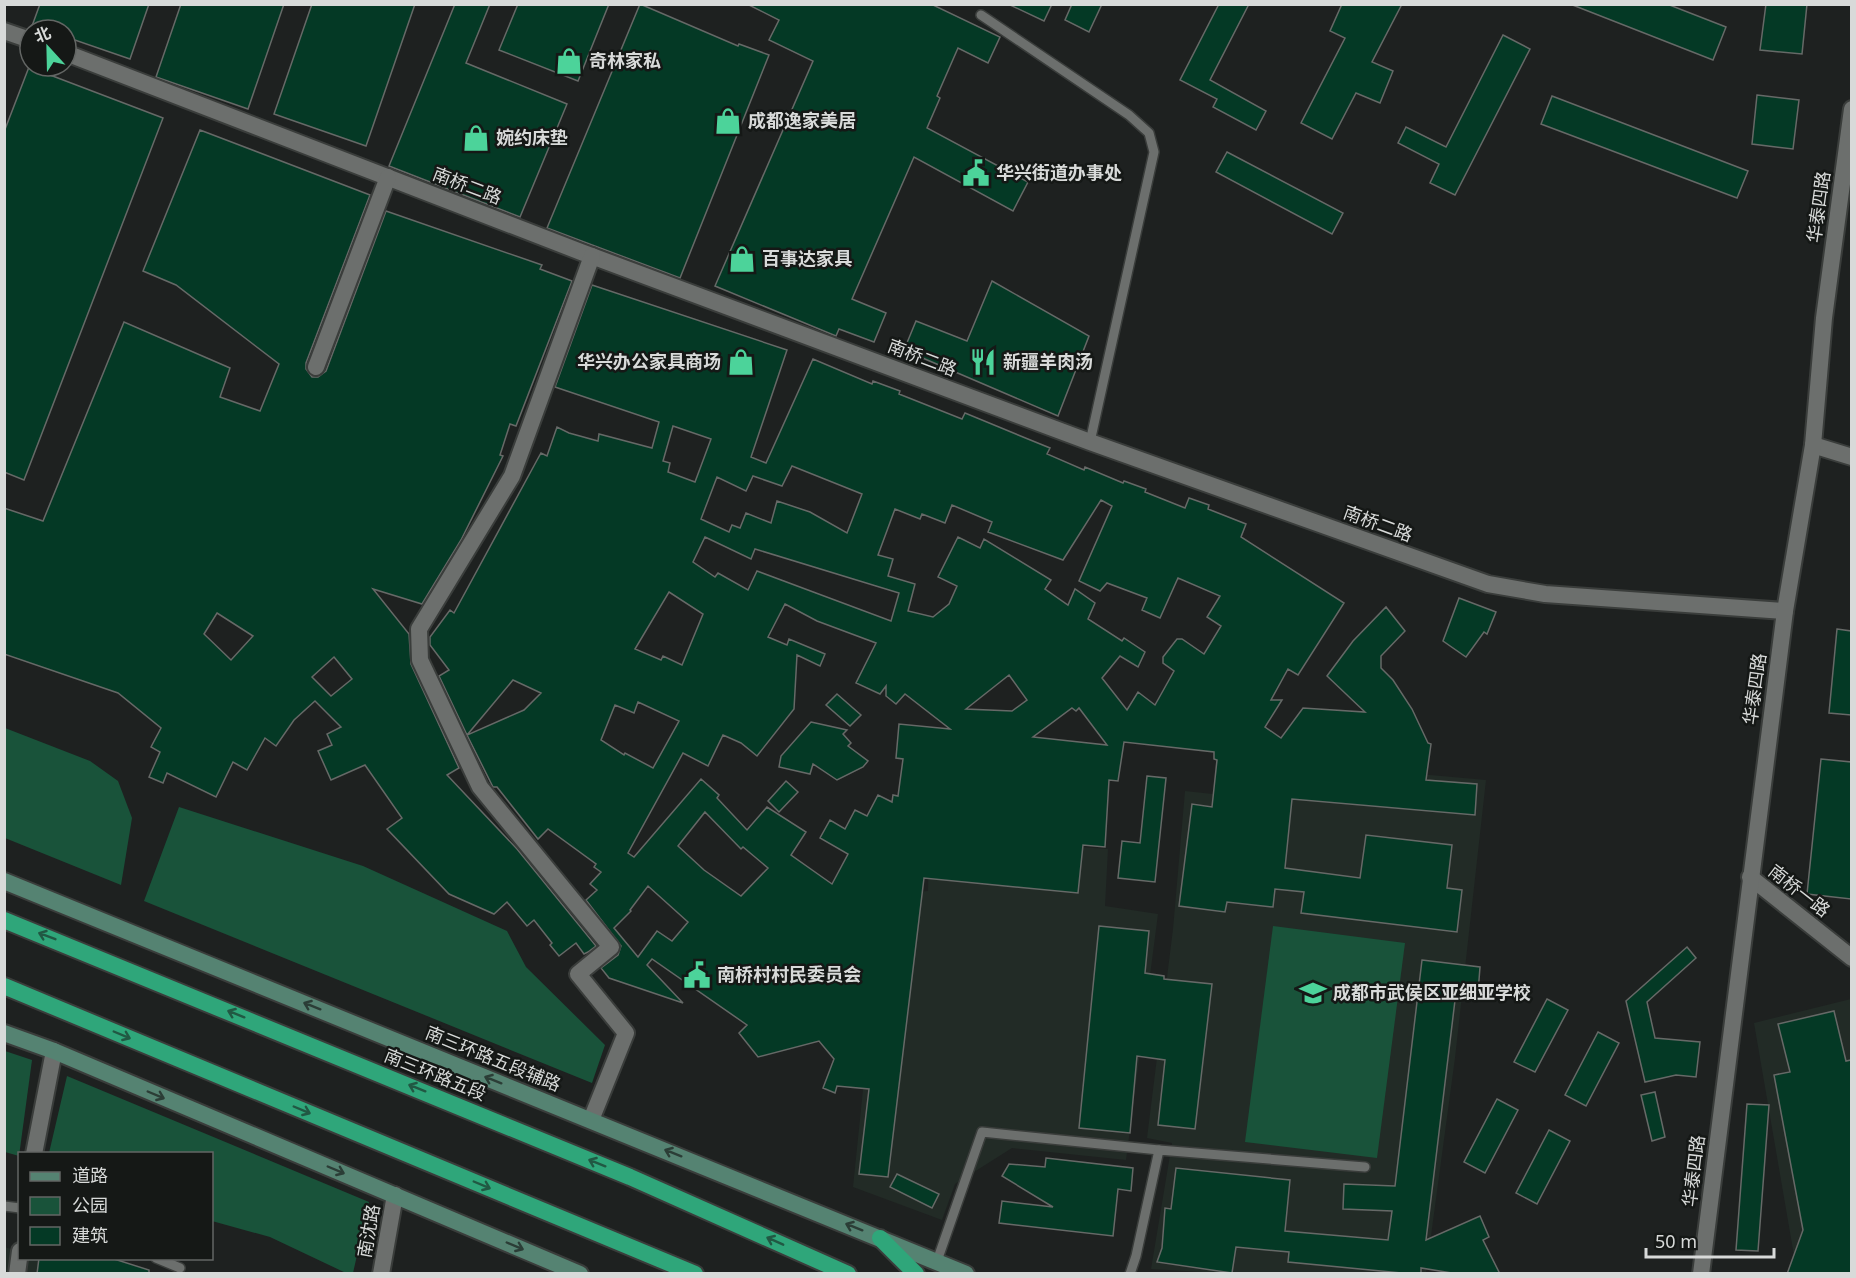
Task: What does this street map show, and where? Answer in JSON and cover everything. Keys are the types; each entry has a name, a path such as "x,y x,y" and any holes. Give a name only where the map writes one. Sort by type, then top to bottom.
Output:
{"highway":[{"name":"南三环路五段","path":"4,920 630,1177 848,1274"},
{"path":"4,986 695,1274"},
{"path":"880,1238 916,1274"}],"main road":[{"name":"南三环路五段辅路","path":"4,880 966,1274"},
{"path":"4,1033 580,1274"}],"street":[{"name":"南桥二路","path":"78,58 592,256 1090,442 1488,584 1545,594 1785,611"},
{"name":"华泰四路","path":"1701,1274 1785,611 1813,445 1824,318 1851,110"},
{"path":"316,367 388,177"},
{"path":"591,1120 627,1033 578,974 610,947 480,787 420,660 419,629 512,476 592,256"},
{"path":"1813,445 1851,457"},
{"name":"南桥一路","path":"1750,877 1851,958"},
{"path":"34,1152 54,1052"},
{"name":"南沈路","path":"381,1274 395,1196"}],"lane":[{"path":"981,15 1129,115 1149,133 1154,152 1090,442"},
{"path":"937,1261 982,1132 1159,1150 1365,1167"},
{"path":"1130,1274 1159,1150"},
{"path":"161,1260 180,1268"}],"shaded area":[{"name":"成都市武侯区亚细亚学校","path":"1263,760 1486,780 1455,1058 1426,1273 1235,1274 1151,1269 1172,1143 1147,1138 1173,929 1185,791 1259,799"},
{"path":"929,836 1108,849 1105,906 1158,914 1126,1160 1012,1148 955,1184 942,1220 853,1187 883,895 928,891"},
{"path":"1851,999 1851,1273 1797,1273 1754,1023"},
{"path":"4,1247 18,1251 18,1260 50,1260 101,1273 5,1273"}],"green space":[{"path":"5,728 90,761 118,781 132,818 121,885 5,838"},
{"path":"179,807 363,866 507,931 526,967 605,1045 592,1083 144,901"},
{"path":"1273,926 1405,943 1377,1158 1245,1142"},
{"path":"5,1051 32,1060 20,1152 18,1156 5,1152"},
{"path":"67,1076 369,1202 353,1273 346,1273 270,1237 213,1221 213,1152 49,1152"}],"building":[{"path":"40,4 149,4 130,59 78,41 78,18 35,18"},
{"path":"181,4 284,4 248,109 156,77"},
{"path":"312,4 415,4 366,146 274,114"},
{"path":"455,4 490,4 466,63 567,104 520,217 389,166"},
{"path":"518,4 609,4 578,81 499,50"},
{"path":"640,4 738,46 739,44 769,55 680,278 547,228"},
{"path":"747,4 931,4 1000,37 988,63 958,48 937,96 940,98 927,128 1028,182 1013,211 914,157 852,299 886,313 874,342 839,329 836,336 715,286 813,61 769,40 779,20"},
{"path":"1008,4 1052,4 1044,21"},
{"path":"1072,4 1102,4 1089,32 1065,20"},
{"path":"1219,4 1249,4 1210,80 1266,111 1256,130 1213,107 1217,99 1180,80"},
{"path":"1342,4 1402,4 1372,62 1393,71 1380,103 1356,93 1332,139 1301,123 1345,38 1330,31"},
{"path":"1570,4 1667,4 1726,27 1713,60"},
{"path":"1766,4 1807,4 1802,54 1760,50"},
{"path":"1503,35 1530,49 1455,195 1430,183 1439,164 1398,143 1406,127 1446,147"},
{"path":"25,78 58,78 163,118 24,480 4,472 4,132"},
{"path":"1757,95 1799,100 1793,149 1752,144"},
{"path":"1552,96 1748,171 1737,198 1541,124"},
{"path":"200,130 370,195 306,363 306,369 312,377 318,377 326,371 386,211 542,265 540,269 572,281 516,426 510,424 500,455 503,456 461,540 422,604 373,589 409,634 411,664 459,768 447,775 517,849 596,946 588,952 584,954 576,943 559,956 534,920 527,926 507,902 494,914 449,894 387,829 402,818 365,765 331,780 318,751 332,745 327,734 341,727 315,701 294,720 276,746 265,738 247,770 233,762 216,797 167,773 163,783 149,777 160,752 151,747 161,728 118,693 4,654 4,508 43,521 124,322 230,368 220,397 260,411 279,364 176,285 143,271","holes":["217,613 253,636 231,660 204,634","334,657 352,679 331,696 312,677"]},
{"path":"1227,152 1343,213 1332,234 1216,172"},
{"path":"992,281 1089,336 1058,416 904,350 916,321 967,341"},
{"path":"592,285 787,350 751,457 766,463 813,359 872,384 873,381 900,391 899,394 962,419 965,413 1050,448 1047,454 1084,470 1085,467 1123,483 1124,481 1146,489 1145,492 1185,508 1189,498 1209,505 1208,509 1246,524 1241,537 1344,603 1298,675 1288,669 1271,700 1282,700 1265,727 1281,738 1303,708 1365,712 1327,676 1353,641 1386,607 1405,631 1381,656 1381,668 1393,680 1412,709 1428,743 1431,744 1426,780 1477,784 1475,815 1292,799 1285,868 1360,878 1366,835 1452,845 1447,888 1462,890 1457,932 1301,913 1304,892 1275,889 1273,907 1227,902 1225,912 1179,906 1192,804 1212,807 1217,760 1214,759 1214,752 1124,742 1118,781 1109,780 1105,847 1083,845 1078,893 924,878 888,1177 859,1174 869,1089 837,1086 835,1093 823,1088 834,1059 819,1041 758,1057 739,1033 747,1025 652,959 647,965 683,1003 609,978 601,968 618,955 621,946 586,900 597,890 590,884 601,872 594,867 596,864 548,829 538,839 497,787 493,787 467,735 439,676 449,670 430,645 430,637 450,610 454,613 541,453 547,456 557,427 569,433 598,441 599,434 652,448 659,422 555,387","holes":["673,426 711,439 695,482 668,472 670,463 663,461","792,466 862,494 847,533 810,512 777,501 771,523 746,513 740,528 732,525 729,532 701,519 717,477 746,491 753,476 782,486","1101,500 1112,506 1079,581 1100,591 1107,583 1147,598 1142,610 1160,618 1178,578 1220,596 1207,617 1221,626 1204,654 1182,639 1177,639 1163,657 1163,663 1174,671 1155,705 1138,692 1127,710 1102,678 1120,656 1138,667 1145,652 1124,638 1122,641 1088,619 1095,603 1075,589 1068,605 1045,589 1051,580 984,539 980,548 958,537 938,577 957,586 949,604 933,617 908,611 915,584 888,576 893,559 878,555 895,509 920,519 922,514 945,523 952,505 992,522 988,532 1063,560","705,537 751,559 755,549 899,593 891,621 757,571 748,590 718,573 715,577 693,562","669,592 703,614 682,665 663,656 661,660 635,649","785,604 817,621 876,643 856,683 880,694 886,686 886,696 896,704 905,694 950,729 899,724 896,758 903,759 898,796 893,795 892,802 878,795 867,816 855,810 845,829 830,820 820,838 848,854 832,884 791,855 806,832 767,807 747,830 717,798 719,795 701,779 634,857 628,853 683,753 708,766 723,735 741,743 757,756 794,709 797,655 820,666 825,654 789,639 787,645 768,637","1009,675 1027,700 1012,711 966,709","513,680 541,693 524,710 467,735","638,702 679,721 653,768 625,753 624,755 601,740 615,705 634,713","1072,708 1076,711 1079,708 1107,745 1033,737","705,812 741,849 743,847 768,868 741,896 704,870 678,846","648,886 688,922 672,941 657,931 638,957 614,928 631,911"]},
{"path":"1459,598 1496,612 1487,634 1484,632 1466,657 1443,641"},
{"path":"1837,629 1851,631 1851,715 1829,713"},
{"path":"837,694 861,715 850,726 826,705"},
{"path":"811,722 847,730 843,734 851,743 848,746 868,761 863,767 837,780 813,764 810,774 779,767 781,756"},
{"path":"1821,759 1851,762 1851,899 1807,894"},
{"path":"1147,776 1166,778 1155,882 1118,878 1122,841 1140,843"},
{"path":"786,781 798,792 779,812 768,801"},
{"path":"1099,926 1149,931 1145,973 1164,976 1164,979 1212,984 1195,1129 1158,1125 1165,1060 1137,1056 1130,1133 1079,1128"},
{"path":"1687,947 1696,958 1647,1002 1655,1038 1700,1042 1696,1077 1676,1075 1645,1082 1626,1001"},
{"path":"1422,960 1480,967 1478,993 1456,992 1426,1240 1480,1216 1489,1237 1483,1240 1500,1274 1458,1274 1421,1268 1421,1274 1412,1274 1288,1262 1289,1252 1236,1247 1232,1273 1157,1262 1162,1248 1165,1208 1171,1209 1176,1168 1290,1180 1285,1231 1388,1240 1392,1211 1343,1209 1344,1184 1395,1186"},
{"path":"1547,999 1568,1010 1535,1072 1514,1062"},
{"path":"1834,1011 1846,1061 1851,1060 1851,1274 1787,1274 1803,1230 1774,1075 1790,1072 1778,1024"},
{"path":"1598,1032 1619,1043 1586,1106 1565,1095"},
{"path":"1655,1092 1665,1137 1652,1141 1641,1095"},
{"path":"1497,1099 1518,1110 1485,1173 1464,1162"},
{"path":"1747,1104 1769,1105 1758,1251 1736,1250"},
{"path":"1549,1130 1570,1141 1537,1204 1516,1193"},
{"path":"1046,1158 1133,1168 1131,1191 1118,1189 1113,1236 999,1223 1002,1201 1053,1207 1002,1176 1009,1164 1045,1167"},
{"path":"897,1174 939,1194 932,1208 890,1187"},
{"path":"39,1260 117,1260 149,1270 149,1274 37,1274"}],"place":[{"name":"奇林家私","path":"569,61"},
{"name":"成都逸家美居","path":"728,121"},
{"name":"婉约床垫","path":"476,138"},
{"name":"华兴街道办事处","path":"976,173"},
{"name":"百事达家具","path":"742,259"},
{"name":"华兴办公家具商场","path":"741,362"},
{"name":"新疆羊肉汤","path":"983,362"},
{"name":"南桥村村民委员会","path":"697,975"},
{"name":"成都市武侯区亚细亚学校","path":"1313,993"}]}
